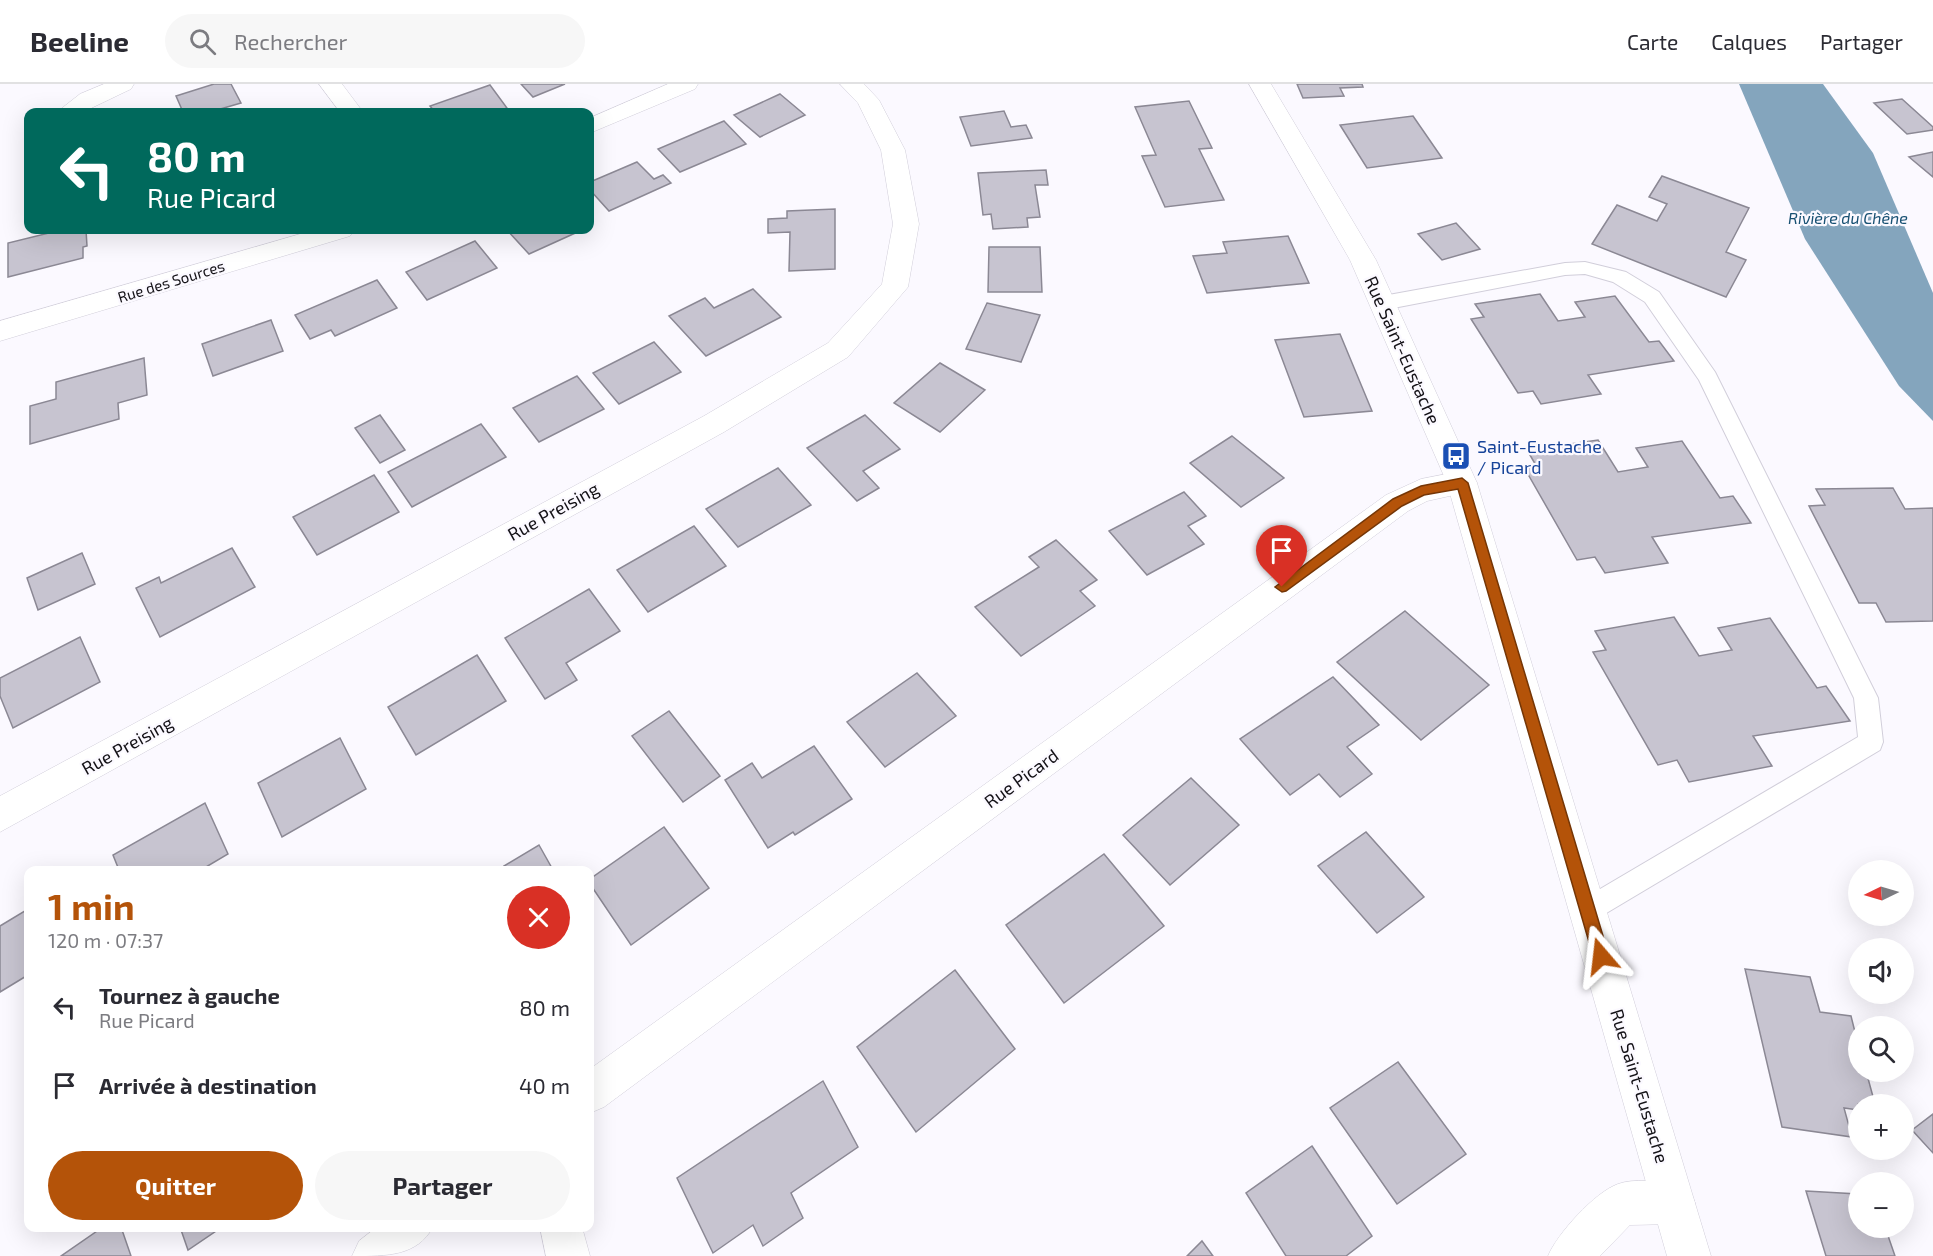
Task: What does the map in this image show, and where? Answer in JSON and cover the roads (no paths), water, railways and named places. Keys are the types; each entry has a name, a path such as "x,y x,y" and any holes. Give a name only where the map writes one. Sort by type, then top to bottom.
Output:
{"street":[{"path":"74,108 88,99 123,84"},
{"path":"330,84 349,108"},
{"path":"594,124 687,84"},
{"name":"Rue Preising","path":"0,815 714,424 838,350 895,287 906,224 893,150 868,100 851,84"},
{"name":"Rue Saint-Eustache","path":"1260,84 1363,260 1462,483 1689,1256"},
{"name":"Rue des Sources","path":"0,331 327,234"},
{"name":"Rue Picard","path":"594,1090 1397,503 1421,491 1462,483"},
{"path":"1570,1256 1621,1204 1674,1203"},
{"path":"374,1256 405,1232"},
{"path":"562,1232 568,1256"}],"lane":[{"path":"1383,303 1565,269 1585,268 1619,277 1652,297 1708,377 1866,698 1871,741 1588,911"}],"water":[{"name":"Rivière du Chêne","path":"1739,84 1823,84 1873,153 1933,293 1933,421 1899,386 1805,239"}],"place":[{"name":"Saint-Eustache / Picard","path":"1456,456"}]}
